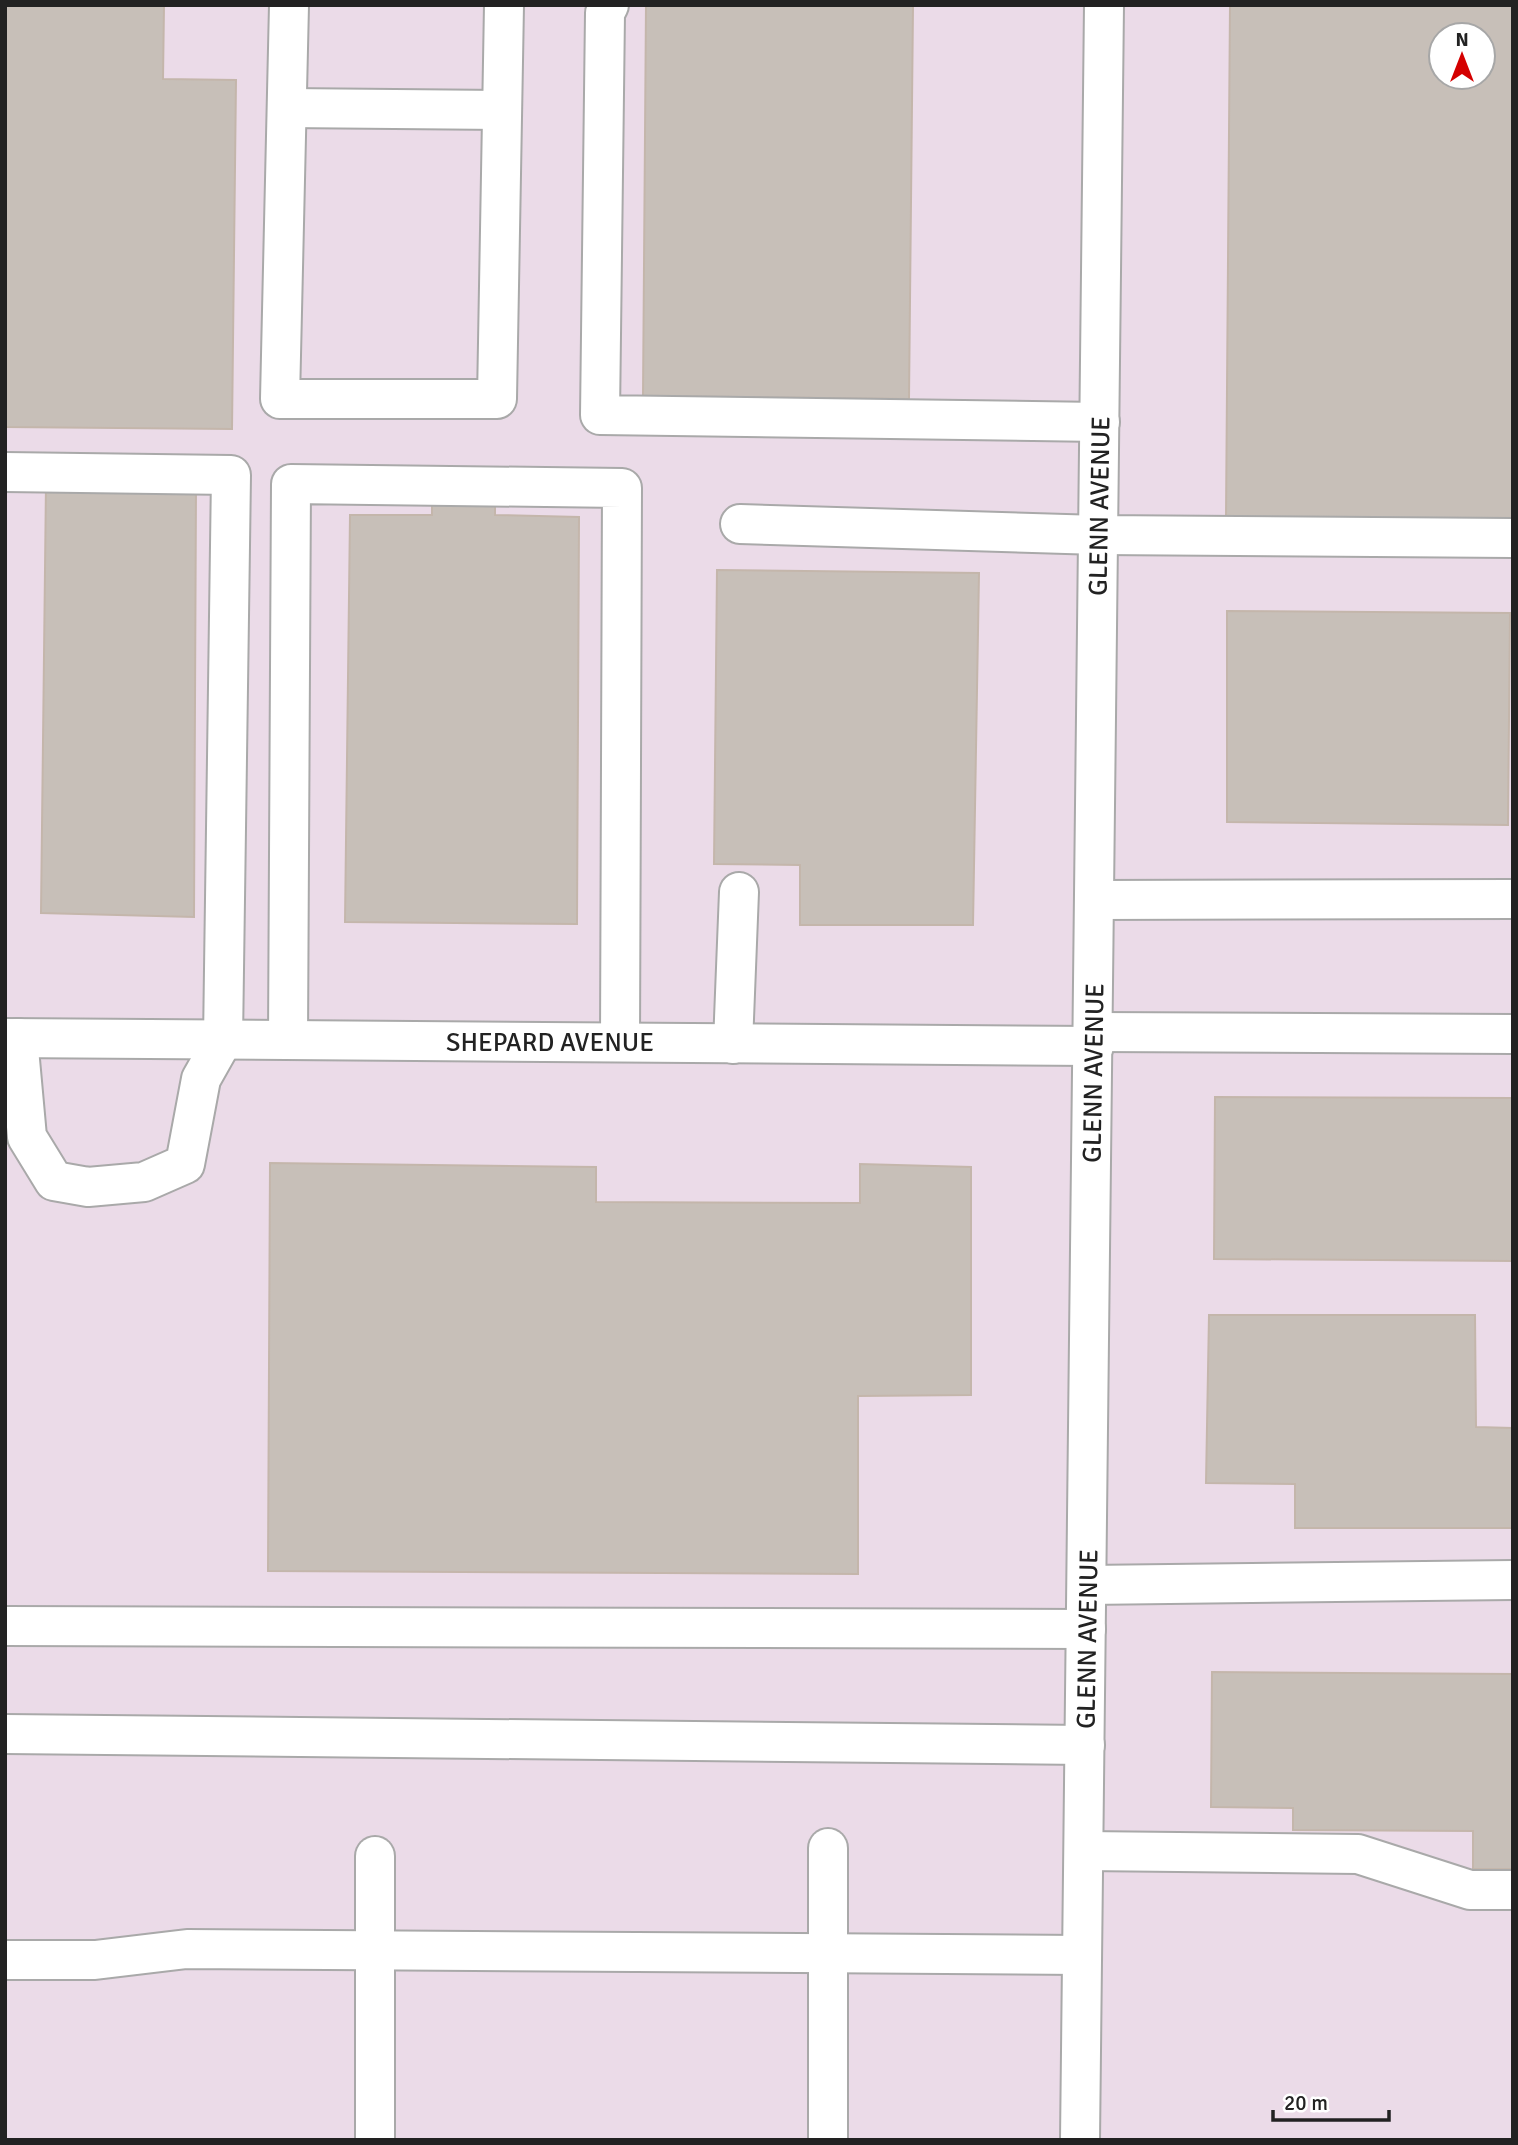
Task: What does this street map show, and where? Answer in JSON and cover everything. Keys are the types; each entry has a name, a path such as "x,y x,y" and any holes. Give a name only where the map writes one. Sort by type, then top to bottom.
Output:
{"street":[{"path":"289,5 280,399 497,399 504,5"},
{"path":"609,5 605,13 600,415 1100,422"},
{"name":"GLENN AVENUE","path":"1080,2140 1104,5"},
{"path":"287,108 502,110"},
{"path":"5,472 231,475 223,1040 201,1079 185,1164 144,1182 88,1187 54,1181 27,1137 12,1038"},
{"path":"288,1040 291,484 622,488 620,1042"},
{"path":"740,524 1099,535 1513,538"},
{"path":"733,1044 739,892"},
{"path":"1095,900 1513,899"},
{"name":"SHEPARD AVENUE","path":"12,1038 733,1044 1513,1034"},
{"path":"1087,1585 1513,1580"},
{"path":"5,1626 1086,1629"},
{"path":"5,1734 1085,1745"},
{"path":"828,1848 828,2140"},
{"path":"1084,1851 1358,1854 1470,1890 1513,1890"},
{"path":"375,1856 375,2140"},
{"path":"5,1960 95,1960 187,1949 1082,1955"}],"shaded area":[{"path":"5,5 1513,5 1513,2140 5,2140"}],"building":[{"path":"5,5 164,5 163,79 236,80 232,429 5,427"},
{"path":"646,5 913,5 909,399 643,396"},
{"path":"1230,5 1513,5 1513,519 1226,517"},
{"path":"46,484 196,486 194,917 41,913"},
{"path":"495,494 495,515 579,517 577,924 345,922 350,515 432,515 432,495"},
{"path":"717,570 979,573 973,925 800,925 800,865 714,864"},
{"path":"1227,611 1510,613 1508,825 1227,822"},
{"path":"1215,1097 1513,1098 1513,1261 1214,1259"},
{"path":"270,1163 596,1167 596,1202 860,1203 860,1164 971,1167 971,1395 858,1396 858,1574 268,1571"},
{"path":"1209,1315 1475,1315 1476,1427 1512,1428 1513,1528 1295,1528 1295,1484 1206,1483"},
{"path":"1212,1672 1513,1674 1513,1869 1473,1869 1473,1831 1293,1830 1293,1808 1211,1807"}]}
